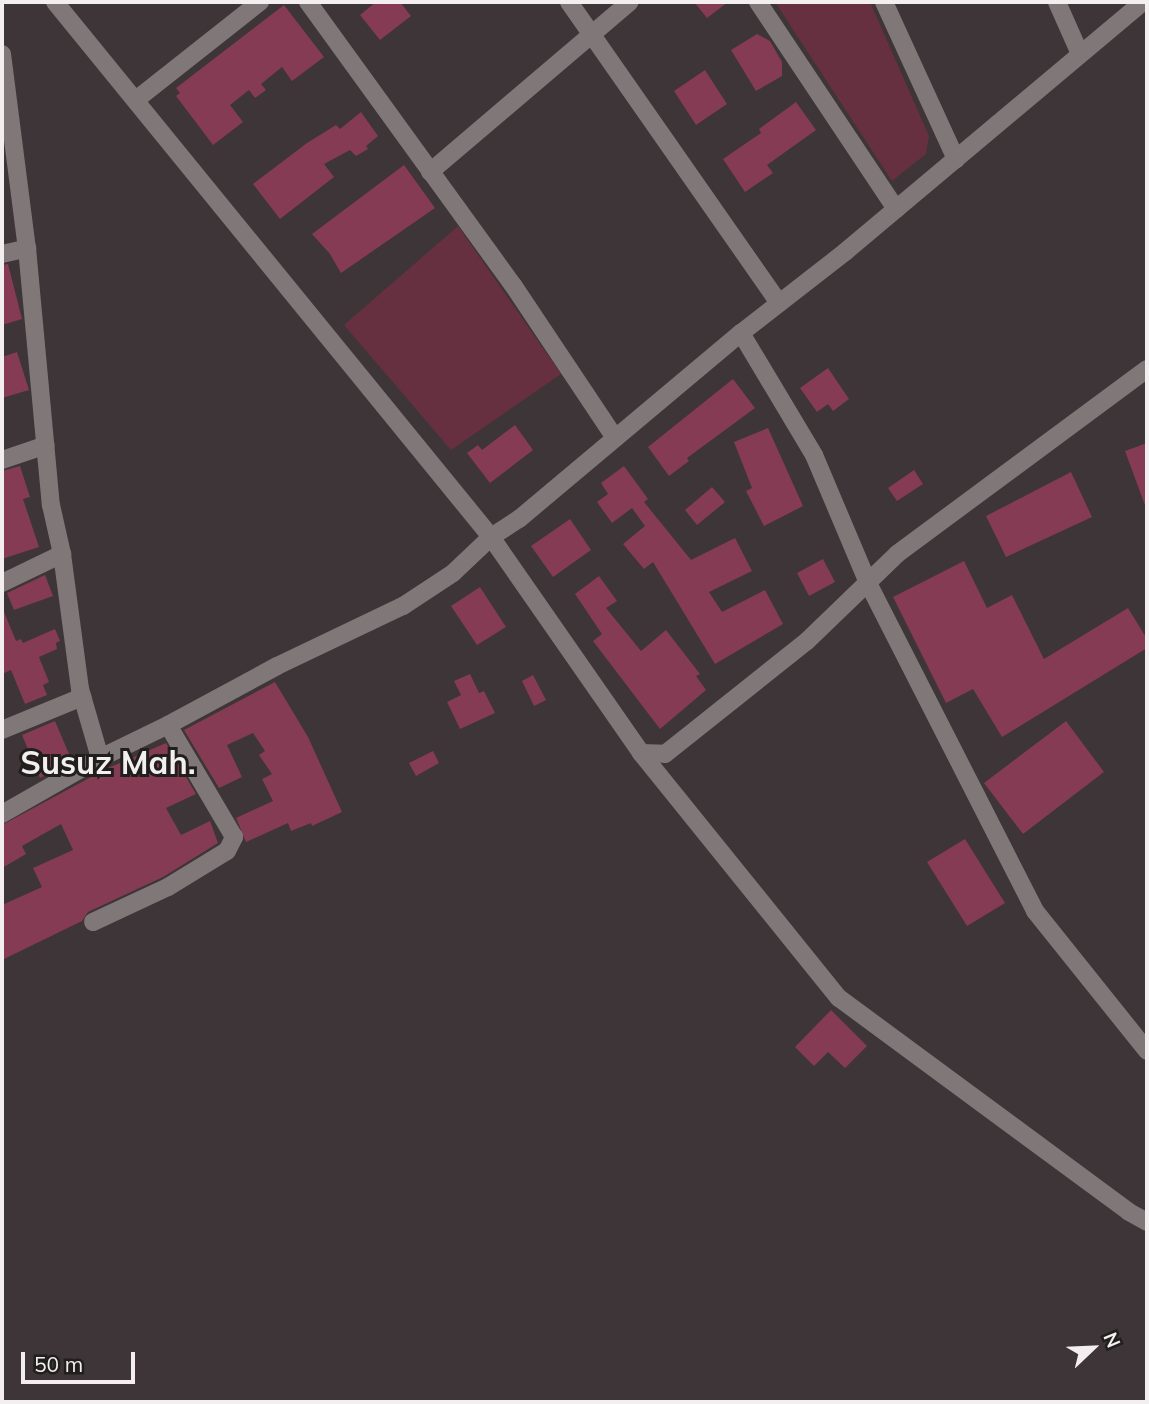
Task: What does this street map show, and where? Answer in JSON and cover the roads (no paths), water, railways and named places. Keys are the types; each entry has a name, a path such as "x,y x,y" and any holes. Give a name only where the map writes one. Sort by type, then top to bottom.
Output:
{"street":[{"path":"55,2 137,99 491,537 641,753 839,998 1129,1212 1147,1222"},
{"path":"137,99 260,2"},
{"path":"308,2 513,285 615,438"},
{"path":"569,2 779,303"},
{"path":"430,172 630,2"},
{"path":"758,2 896,209"},
{"path":"884,2 956,159"},
{"path":"1057,2 1080,54"},
{"path":"2,814 100,758 168,726 277,666 403,606 453,573 491,537 519,519 1143,2"},
{"path":"2,54 27,248 51,505 62,554 72,645 82,696 100,758"},
{"path":"2,254 27,248"},
{"path":"741,333 814,454 868,583 1035,911 1147,1051"},
{"path":"641,753 665,754 807,641 897,554 1147,369"},
{"path":"2,460 46,446"},
{"path":"2,583 62,554"},
{"path":"2,730 82,696"},
{"path":"93,922 168,887 227,851 234,837 168,726"}],"district":[{"name":"Susuz Mah.","path":"108,762"}]}
